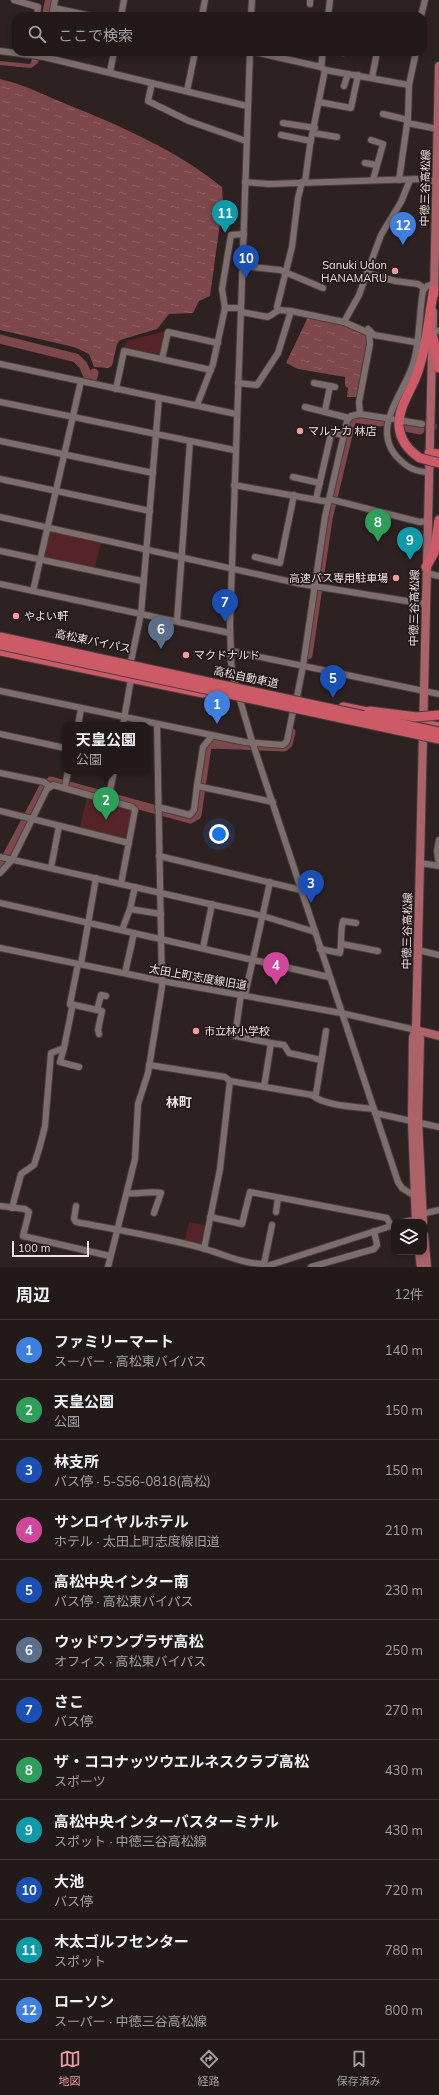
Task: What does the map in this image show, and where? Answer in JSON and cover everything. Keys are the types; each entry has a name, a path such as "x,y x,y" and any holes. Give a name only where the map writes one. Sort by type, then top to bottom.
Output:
{"highway":[{"path":"435,283 420,368 404,404 399,425 402,439 406,447 420,458 439,463"},
{"path":"435,333 439,368"},
{"path":"429,453 439,454"},
{"path":"426,570 434,553 439,520"},
{"name":"高松東バイパス","path":"0,633 439,727"},
{"name":"高松自動車道","path":"0,637 439,732"},
{"name":"高松自動車道","path":"0,645 439,739"},
{"path":"0,651 439,742"},
{"path":"272,695 396,715 417,717 439,715"}],"main road":[{"name":"中徳三谷高松線","path":"420,1219 417,1198 415,1121 420,1038 416,1030 424,739 427,521 435,333 439,66"},
{"path":"416,1030 439,1036"},
{"path":"419,1255 421,1267"},
{"path":"426,1255 427,1267"}],"street":[{"path":"14,0 38,7 37,12"},
{"path":"53,12 55,0"},
{"path":"122,12 124,0"},
{"path":"203,12 205,0"},
{"path":"251,12 252,0"},
{"path":"328,12 330,0"},
{"path":"422,12 425,0"},
{"path":"54,8 72,12"},
{"path":"0,51 12,52"},
{"path":"47,56 247,106"},
{"path":"110,72 113,56"},
{"path":"188,91 194,56"},
{"path":"250,56 241,310 234,450 230,651 235,683 253,744 398,1182 402,1188 417,1198"},
{"path":"271,56 348,74 410,85"},
{"path":"279,310 277,306 294,235 298,198 304,182 319,102 323,56"},
{"path":"372,78 376,56"},
{"path":"399,180 408,122 410,85 415,56"},
{"path":"344,86 348,74"},
{"path":"319,102 351,108 358,76"},
{"path":"152,83 148,101 188,121 246,142"},
{"path":"384,114 408,122 438,129"},
{"path":"283,124 314,130 336,137"},
{"path":"281,136 311,141"},
{"path":"371,140 383,144 373,180"},
{"path":"365,163 376,165"},
{"path":"245,182 269,184 373,180 438,182"},
{"path":"344,322 359,295 381,235 401,202 410,180"},
{"path":"197,405 211,370 225,308 222,288 231,235 244,234"},
{"path":"242,266 274,269 323,288"},
{"path":"366,273 395,281 418,284 424,288"},
{"path":"424,288 435,283"},
{"path":"424,288 419,342 407,380 390,419 387,438 397,457 412,469 429,472"},
{"path":"225,308 241,310 268,317 279,310 291,311 344,322 366,330 371,338 359,402 360,414"},
{"path":"238,383 257,385 278,353 291,311"},
{"path":"352,325 364,327 374,335 419,342"},
{"path":"162,359 168,332 218,343"},
{"path":"116,388 124,351 211,370"},
{"path":"0,364 236,414"},
{"path":"33,591 81,381"},
{"path":"314,382 332,387 325,411"},
{"path":"131,662 141,614 142,581 150,511 159,398"},
{"path":"0,402 72,418 234,450"},
{"path":"305,408 325,411 328,414 349,418 360,414 390,419"},
{"path":"296,697 305,666 331,501 344,435 349,418"},
{"path":"404,422 422,424"},
{"path":"316,499 331,434 334,433 344,435"},
{"path":"0,441 153,473"},
{"path":"177,621 183,557 190,441"},
{"path":"293,477 320,483"},
{"path":"0,479 150,511"},
{"path":"234,485 331,501 420,522 427,521"},
{"path":"255,557 280,563 294,495"},
{"path":"0,517 317,586 425,604"},
{"path":"0,551 142,581"},
{"path":"426,570 439,576"},
{"path":"0,584 230,633"},
{"path":"230,651 439,694"},
{"path":"123,722 132,679"},
{"path":"0,692 147,722"},
{"path":"79,722 81,709"},
{"path":"150,723 253,744 283,745 287,741 293,711"},
{"path":"108,1267 135,1159 138,1104 149,1065 162,981 158,809 158,724"},
{"path":"0,734 62,747"},
{"path":"158,809 190,815 194,810 199,787 203,747 212,736"},
{"path":"0,773 47,785 65,785 132,806 135,810 121,884"},
{"path":"65,785 67,774"},
{"path":"109,798 113,774"},
{"path":"0,873 6,858 47,785"},
{"path":"199,787 273,802"},
{"path":"0,812 129,842"},
{"path":"51,868 59,826"},
{"path":"420,863 439,866 439,840"},
{"path":"159,856 301,890"},
{"path":"6,858 263,916 315,932"},
{"path":"79,1067 60,1062 72,1008 70,1004 80,964 96,878"},
{"path":"270,882 254,959 243,995 235,1036 284,1045 289,1053 321,1060"},
{"path":"122,930 130,909 135,887"},
{"path":"0,903 330,977"},
{"path":"203,948 212,904"},
{"path":"130,909 161,914"},
{"path":"320,949 340,953 342,944 340,930 343,921 356,923"},
{"path":"125,973 134,933"},
{"path":"342,944 378,951"},
{"name":"太田上町志度線旧道","path":"0,948 162,981 341,1013 416,1030"},
{"path":"418,950 439,955"},
{"path":"98,1010 101,995 106,996"},
{"path":"70,1004 102,1011 98,1030 100,1034"},
{"path":"312,1095 316,1094 326,1031"},
{"path":"264,1086 271,1043"},
{"path":"12,1208 21,1174 34,1165 40,1146 45,1126 51,1053 64,1048"},
{"path":"149,1065 225,1077 230,1082 264,1086 312,1095 317,1099 335,1104 375,1111 439,1127"},
{"path":"204,1249 220,1169 230,1082"},
{"path":"127,1193 137,1195 149,1192 161,1193 154,1213"},
{"path":"210,1217 242,1224 250,1192 278,1198 296,1199 387,1218 391,1223"},
{"path":"276,1212 278,1198"},
{"path":"0,1206 29,1212 23,1236 110,1256"},
{"path":"76,1206 74,1219 76,1222 204,1249 231,1258 265,1266 391,1226"},
{"path":"420,1219 439,1210"},
{"path":"265,1266 272,1225"},
{"path":"311,1267 374,1249 377,1245 374,1231"},
{"path":"337,1259 338,1267"}],"shaded area":[{"path":"165,331 161,354 159,356 123,348 127,341"},
{"path":"50,531 101,542 95,568 44,557"},
{"path":"87,797 131,809 132,813 128,838 126,839 80,827"},
{"path":"189,1222 206,1225 202,1247 184,1244"}],"water":[{"path":"45,0 52,0 49,12 43,12"},
{"path":"33,56 40,56 38,63 31,68 0,65 0,61 30,64"},
{"path":"0,79 33,90 127,130 167,150 222,187 223,201 210,296 199,301 193,313 169,314 157,329 120,340 117,344 112,366 108,368 94,367 89,354 74,347 0,330"},
{"path":"308,317 354,328 368,335 358,397 347,397 348,388 345,386 345,377 298,369 286,363"}],"waterway":[{"path":"0,339 76,358 83,365 88,376 93,377 94,373"},
{"path":"308,655 328,519 351,422 354,418 381,422"},
{"path":"406,427 420,430"},
{"path":"0,869 43,788 51,781 190,819 197,815 207,746 212,744 284,747 288,744 291,732"}],"tunnel":[{"path":"422,424 439,428"}],"place":[{"name":"木太ゴルフセンター","path":"225,233"},
{"name":"ローソン","path":"403,245"},
{"name":"Sanuki Udon HANAMARU","path":"395,271"},
{"name":"大池","path":"246,278"},
{"name":"マルナカ 林店","path":"300,431"},
{"name":"ザ・ココナッツウエルネスクラブ高松","path":"378,542"},
{"name":"高松中央インターバスターミナル","path":"410,560"},
{"name":"高速バス専用駐車場","path":"396,578"},
{"name":"やよい軒","path":"16,616"},
{"name":"さこ","path":"225,622"},
{"name":"ウッドワンプラザ高松","path":"161,649"},
{"name":"マクドナルド","path":"186,655"},
{"name":"高松中央インター南","path":"333,698"},
{"name":"ファミリーマート","path":"217,724"},
{"name":"天皇公園","path":"106,820"},
{"name":"林支所","path":"311,903"},
{"name":"サンロイヤルホテル","path":"276,985"},
{"name":"市立林小学校","path":"196,1031"}],"district":[{"name":"林町","path":"179,1102"}]}
